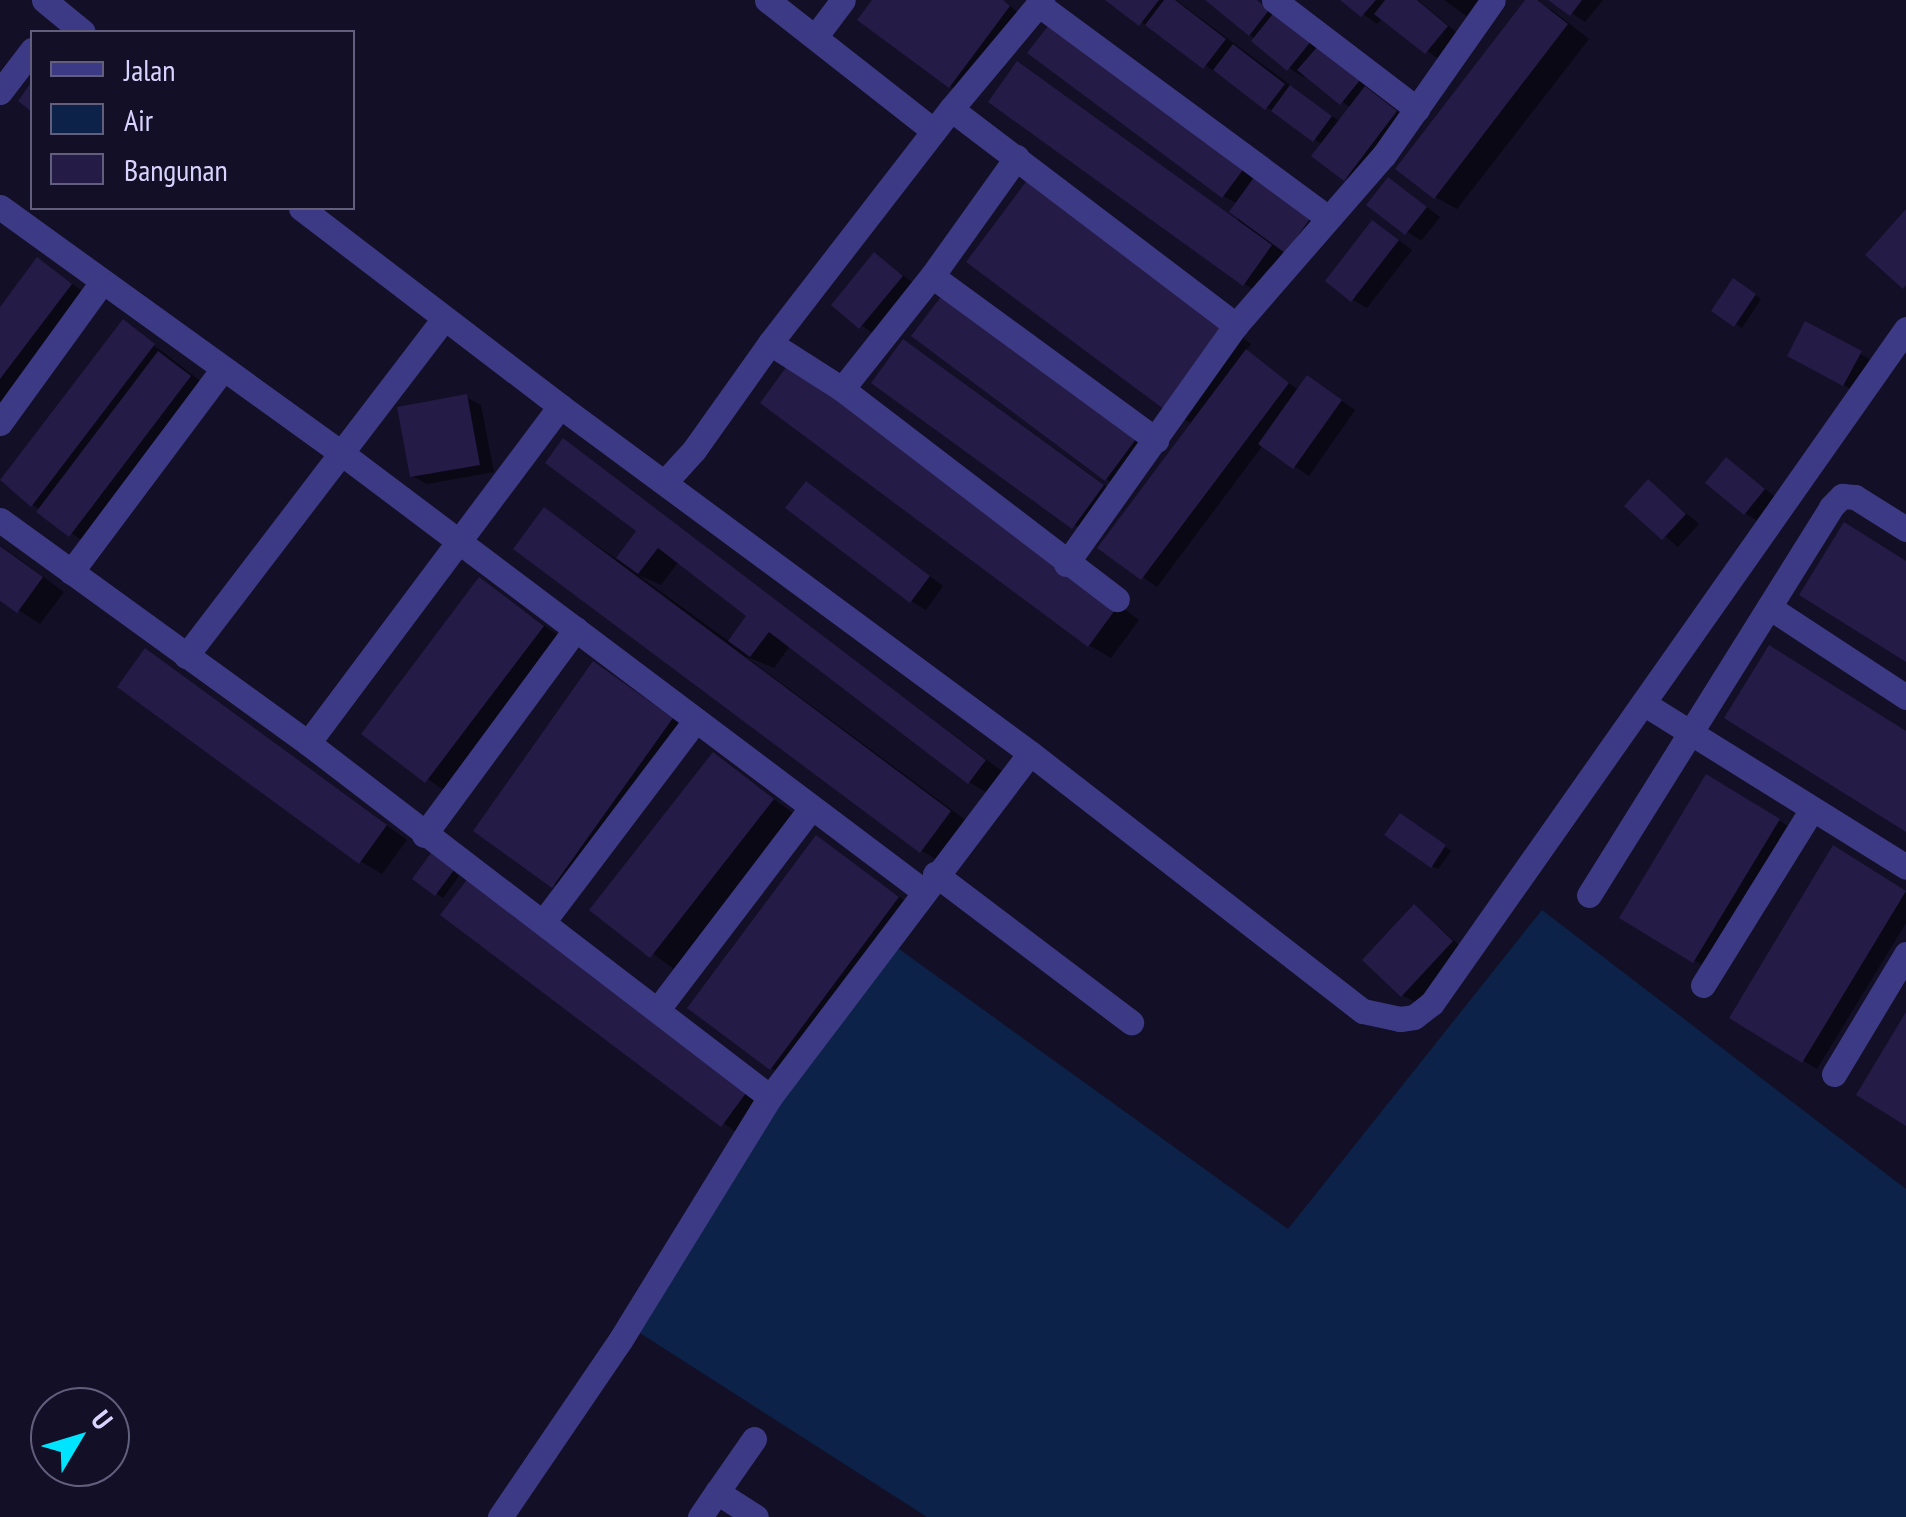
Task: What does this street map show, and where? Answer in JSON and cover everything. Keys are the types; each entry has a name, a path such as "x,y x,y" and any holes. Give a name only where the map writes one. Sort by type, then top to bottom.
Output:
{"street":[{"path":"44,0 66,27"},
{"path":"767,0 934,131"},
{"path":"815,36 844,0"},
{"path":"1274,0 1417,110"},
{"path":"1066,564 1236,325 1326,216 1384,155 1493,0"},
{"path":"665,482 694,450 770,343 951,109 1040,2 1326,216"},
{"path":"0,92 30,53"},
{"path":"951,109 1236,325"},
{"path":"842,389 932,276 1017,157"},
{"path":"0,207 340,452 811,808 928,882 1131,1022"},
{"path":"304,210 560,406 1030,753 1363,1011 1400,1019 1414,1017 1432,1003 1906,329"},
{"path":"932,276 1156,440"},
{"path":"0,423 102,282"},
{"path":"186,656 444,318"},
{"path":"770,343 842,389 1066,564 1117,599"},
{"path":"71,572 223,369"},
{"path":"308,743 462,543 560,406"},
{"path":"1589,896 1688,731 1831,507 1842,496 1855,497 1906,529"},
{"path":"0,520 308,743 770,1097"},
{"path":"1769,608 1906,697"},
{"path":"424,835 576,629"},
{"path":"1643,702 1906,868"},
{"path":"543,922 694,722"},
{"path":"500,1517 621,1338 770,1097 928,882 1030,753"},
{"path":"658,1009 811,808"},
{"path":"1703,985 1812,809"},
{"path":"1834,1074 1906,954"},
{"path":"700,1517 754,1439"},
{"path":"717,1492 756,1517"}],"water":[{"path":"1542,910 1906,1189 1906,1517 927,1517 640,1333 763,1126 892,944 1288,1229"}],"building":[{"path":"872,0 1003,0 1010,6 949,88 857,20"},
{"path":"1105,0 1159,0 1139,26"},
{"path":"1164,0 1175,0 1226,39 1203,69 1145,25"},
{"path":"1205,0 1257,0 1269,10 1249,36"},
{"path":"1340,0 1376,0 1361,17"},
{"path":"1385,0 1417,0 1448,26 1425,54 1374,14"},
{"path":"1525,0 1537,0 1568,24 1434,199 1395,169"},
{"path":"1548,0 1582,0 1570,16"},
{"path":"1276,10 1312,40 1287,71 1251,41"},
{"path":"1051,22 1245,167 1222,198 1027,53"},
{"path":"1233,44 1285,84 1265,110 1213,70"},
{"path":"1318,46 1360,80 1340,105 1297,70"},
{"path":"1017,61 1272,245 1243,286 988,102"},
{"path":"30,84 30,110 18,101"},
{"path":"1290,85 1332,116 1313,142 1271,111"},
{"path":"1365,86 1397,111 1344,181 1311,156"},
{"path":"1257,173 1313,215 1285,253 1229,212"},
{"path":"1388,177 1427,207 1405,235 1366,205"},
{"path":"1028,179 1231,330 1169,413 966,262"},
{"path":"1906,209 1906,285 1903,289 1865,255"},
{"path":"1372,220 1399,240 1351,302 1325,281"},
{"path":"874,252 903,276 859,329 831,305"},
{"path":"37,257 72,284 0,379 0,307"},
{"path":"1733,278 1756,294 1734,327 1711,311"},
{"path":"946,290 1139,435 1105,481 911,336"},
{"path":"123,319 155,344 31,507 0,480"},
{"path":"1805,321 1862,351 1843,386 1787,356"},
{"path":"903,339 1104,485 1072,529 871,383"},
{"path":"1246,349 1289,383 1141,580 1097,548"},
{"path":"158,351 191,376 69,537 36,512"},
{"path":"790,362 1118,606 1088,647 760,403"},
{"path":"1307,375 1342,400 1293,469 1258,444"},
{"path":"467,394 480,465 410,477 397,407"},
{"path":"563,438 986,760 968,784 769,632 750,657 728,641 746,616 658,548 638,574 616,558 636,531 545,463"},
{"path":"1726,457 1765,489 1744,515 1705,483"},
{"path":"1648,479 1686,514 1662,540 1624,506"},
{"path":"806,481 930,576 910,603 785,508"},
{"path":"544,507 951,811 920,853 513,549"},
{"path":"1844,522 1906,561 1906,662 1799,595"},
{"path":"0,546 43,577 17,613 0,601"},
{"path":"479,577 544,626 425,783 361,734"},
{"path":"1769,645 1906,731 1906,832 1724,718"},
{"path":"145,648 387,825 359,864 117,687"},
{"path":"593,661 673,718 552,888 473,831"},
{"path":"713,752 774,799 650,958 589,910"},
{"path":"1706,774 1780,819 1693,963 1619,918"},
{"path":"1400,813 1446,845 1431,868 1384,835"},
{"path":"816,835 899,897 770,1070 687,1008"},
{"path":"1833,845 1906,891 1802,1063 1729,1018"},
{"path":"431,853 454,870 435,896 412,879"},
{"path":"472,873 752,1085 721,1127 440,915"},
{"path":"1414,904 1453,941 1401,997 1362,960"},
{"path":"1906,1012 1906,1126 1856,1095"}]}
